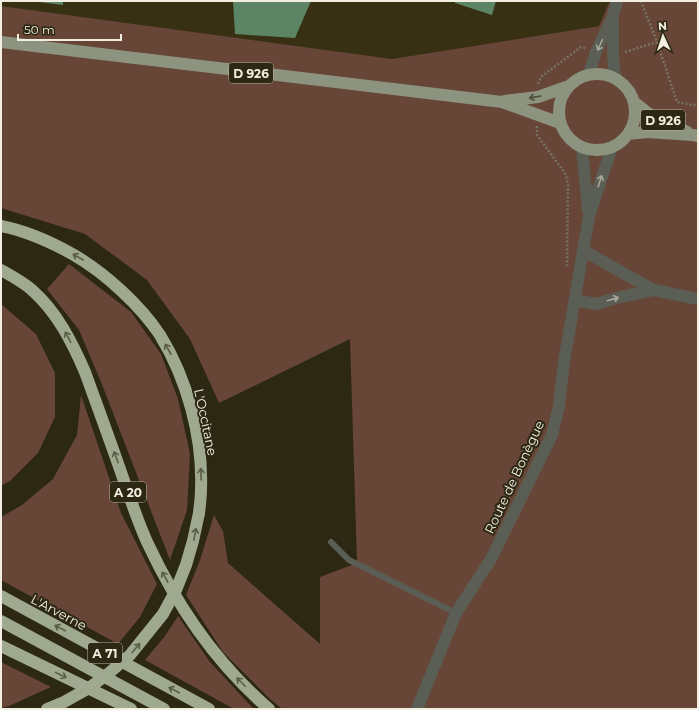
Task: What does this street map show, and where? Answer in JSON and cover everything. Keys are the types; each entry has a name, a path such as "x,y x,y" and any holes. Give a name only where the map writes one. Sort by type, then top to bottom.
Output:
{"highway":[{"name":"L'Occitane","path":"1,226 36,236 59,246 84,260 105,276 143,313 159,334 173,359 183,383 192,409 200,461 201,488 199,513 194,541 176,590 163,614 130,655 109,673 89,688 64,702 47,709"},
{"name":"A 20","path":"1,270 32,290 53,313 64,329 85,372 148,543 179,602 216,654 236,678 256,698 270,709"},
{"name":"L'Arverne","path":"1,596 209,709"},
{"name":"A 71","path":"1,621 164,709"},
{"path":"1,646 131,709"}],"main road":[{"name":"D 926","path":"1,42 502,102 560,123"},
{"path":"589,74 602,74 615,78 627,88 634,102 635,118 628,134 612,147 597,150 582,147 572,140 560,123 560,97 566,87 574,81 589,74"},
{"name":"D 926","path":"502,102 538,97 566,87"},
{"name":"D 926","path":"634,102 649,114 696,136"},
{"name":"D 926","path":"628,134 647,132 696,136"}],"street":[{"path":"589,74 596,52 617,1"},
{"path":"612,16 615,78"},
{"path":"582,147 589,216"},
{"path":"589,216 612,147"},
{"name":"Route de Bonègue","path":"417,709 456,613 491,559 552,435 559,406 564,362 589,216"},
{"path":"583,250 654,290 698,299"},
{"path":"575,300 596,304 654,290"}],"lane":[{"path":"330,542 349,560 456,613"}],"path":[{"path":"641,1 657,42 677,102 698,106"},
{"path":"624,52 657,42"},
{"path":"537,86 541,77 581,47 591,50"},
{"path":"536,119 537,135 566,175 568,185 566,266"}],"shaded area":[{"path":"1,1 610,1 599,26 392,59 1,6"},
{"path":"31,1 63,1 63,5"},
{"path":"233,1 311,1 295,38 235,34"},
{"path":"455,1 496,1 492,15 455,3"},
{"path":"610,1 698,1 698,709 282,709 223,652 186,595 200,560 214,515 223,531 228,563 320,644 320,577 357,563 350,339 219,403 190,339 147,280 85,234 1,208 1,6 392,59 599,26"},
{"path":"69,264 131,312 161,354 178,399 190,454 187,510 170,560 101,382 79,330 47,289"},
{"path":"1,304 36,334 55,373 55,417 38,453 10,481 1,486"},
{"path":"81,395 121,513 157,584 140,617 118,644 1,580 1,517 22,505 53,479 77,435"},
{"path":"178,616 210,662 254,709 234,709 145,660 165,636"},
{"path":"1,662 51,687 9,706 1,708"}]}
